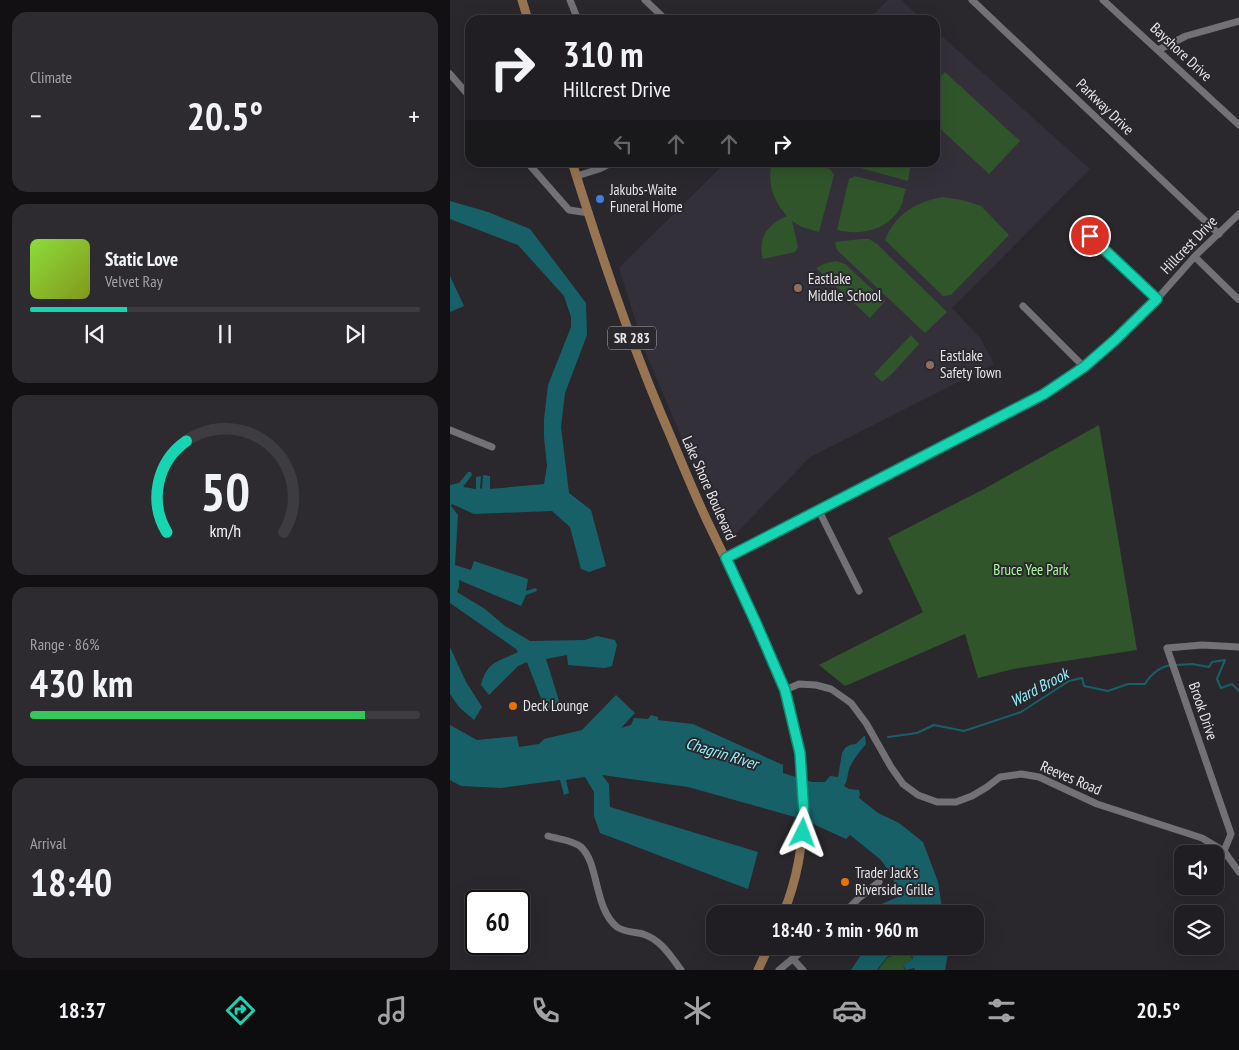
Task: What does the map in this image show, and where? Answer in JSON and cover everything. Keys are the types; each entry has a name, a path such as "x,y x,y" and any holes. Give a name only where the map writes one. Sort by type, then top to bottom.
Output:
{"main road":[{"path":"522,0 526,15"},
{"name":"Lake Shore Boulevard","path":"574,167 653,394 709,526 752,614 785,690 800,753 804,814 801,853 787,905"},
{"path":"758,970 766,955"}],"street":[{"path":"570,0 576,15"},
{"path":"645,0 661,15"},
{"name":"Parkway Drive","path":"972,0 1219,234"},
{"name":"Bayshore Drive","path":"1103,0 1239,125"},
{"path":"1158,50 1186,36 1239,21"},
{"path":"450,74 465,91"},
{"path":"531,167 569,210 589,213"},
{"path":"577,176 603,167"},
{"name":"Hillcrest Drive","path":"726,558 819,512 1044,394 1084,367 1115,340 1239,214"},
{"path":"1090,236 1157,299"},
{"path":"1195,257 1238,299"},
{"path":"1023,306 1084,367"},
{"path":"450,430 492,447"},
{"path":"819,512 859,591"},
{"name":"Brook Drive","path":"1224,852 1231,834 1170,659 1168,648 1202,645 1239,646"},
{"name":"Reeves Road","path":"785,690 799,684 816,685 831,689 850,703 866,723 890,767 902,784 918,795 937,802 956,802 972,796 1000,778 1021,774 1039,777 1098,804 1202,838 1213,845"},
{"path":"548,836 581,846 588,857 599,896 617,926 654,939 663,945 681,970"},
{"name":"Reeves Road","path":"1224,852 1239,872"},
{"path":"852,905 879,882"},
{"path":"779,970 798,955"},
{"path":"793,959 803,970"}],"shaded area":[{"path":"888,0 901,0 918,15 873,15"},
{"name":"Eastlake Middle School","path":"940,34 1090,169 952,308 981,339 994,364 810,457 728,542 646,354 619,268 721,167 940,167"}],"green space":[{"path":"945,72 1020,141 989,174 940,129 940,78"},
{"path":"771,167 821,167 830,169 834,175 819,232 802,227 792,221 798,247 795,252 763,259 763,238 774,223 787,216 778,204 772,191"},
{"path":"857,167 910,167 908,181"},
{"path":"855,176 906,189 902,204 891,220 874,229 856,232 837,230 849,179"},
{"path":"943,197 981,206 1009,235 951,295 943,296 885,240 895,223 908,210 924,202"},
{"path":"869,239 877,244 947,312 925,333 837,250 835,242"},
{"path":"836,261 845,264 885,301 870,318 816,268"},
{"path":"911,335 919,344 892,374 882,382 874,374"},
{"name":"Bruce Yee Park","path":"1099,425 1137,650 1013,669 978,678 965,634 845,686 819,665 923,612 888,538 984,489"},
{"path":"895,955 910,955 913,959 903,965 905,970 878,970 887,958"}],"water":[{"path":"450,201 488,212 530,229 586,303 587,335 565,393 561,427 569,493 591,510 606,566 589,572 581,569 570,527 552,511 474,514 452,504 451,506 458,515 455,565 471,570 474,561 528,579 526,591 536,588 537,591 526,595 521,606 459,580 457,592 530,641 585,640 597,636 615,640 617,645 612,666 605,668 568,665 567,655 546,659 560,704 545,709 527,662 518,666 489,695 481,685 486,671 494,663 518,652 450,603 450,485 459,483 468,472 471,472 472,475 463,487 476,489 476,477 481,476 480,488 482,489 483,475 490,476 490,489 544,484 547,466 544,419 548,385 571,327 571,317 564,296 518,245 450,219"},
{"path":"450,276 464,306 450,312"},
{"path":"450,647 466,682 482,707 474,720 459,707 450,694"},
{"name":"Chagrin River","path":"616,695 635,713 621,728 631,725 634,718 648,719 651,715 658,717 658,720 693,724 783,765 783,773 812,782 825,782 830,776 838,777 842,753 845,748 856,744 865,736 866,744 852,764 844,786 849,789 859,790 859,798 878,813 899,823 923,842 938,882 942,905 879,905 898,897 893,877 881,860 850,835 846,839 802,819 688,787 602,775 609,784 610,807 758,852 748,889 600,833 594,816 594,792 585,777 566,780 569,793 564,795 560,780 501,788 461,786 450,780 450,725 477,740 517,736 519,747 539,744 544,739 582,730"},
{"path":"861,955 893,955 887,957 877,970 851,970"},
{"path":"912,955 948,955 945,970 915,970 914,968 906,970 903,965 913,959"}],"waterway":[{"name":"Ward Brook","path":"1176,665 1192,664 1209,667 1212,662 1225,660 1217,679 1221,688 1232,684 1239,691"},
{"name":"Ward Brook","path":"888,737 917,733 934,725 964,731 1021,712 1069,681 1082,678 1084,686 1108,691 1128,684 1145,684 1156,671 1171,665"}],"place":[{"name":"Jakubs-Waite Funeral Home","path":"600,199"},
{"name":"Eastlake Middle School","path":"798,288"},
{"name":"Eastlake Safety Town","path":"930,365"},
{"name":"Deck Lounge","path":"513,706"},
{"name":"Trader Jack's Riverside Grille","path":"845,882"}],"route":[{"path":"803,833 804,814 800,753 785,690 726,558 819,512 1044,394 1084,367 1115,340 1157,299 1090,236"}]}
